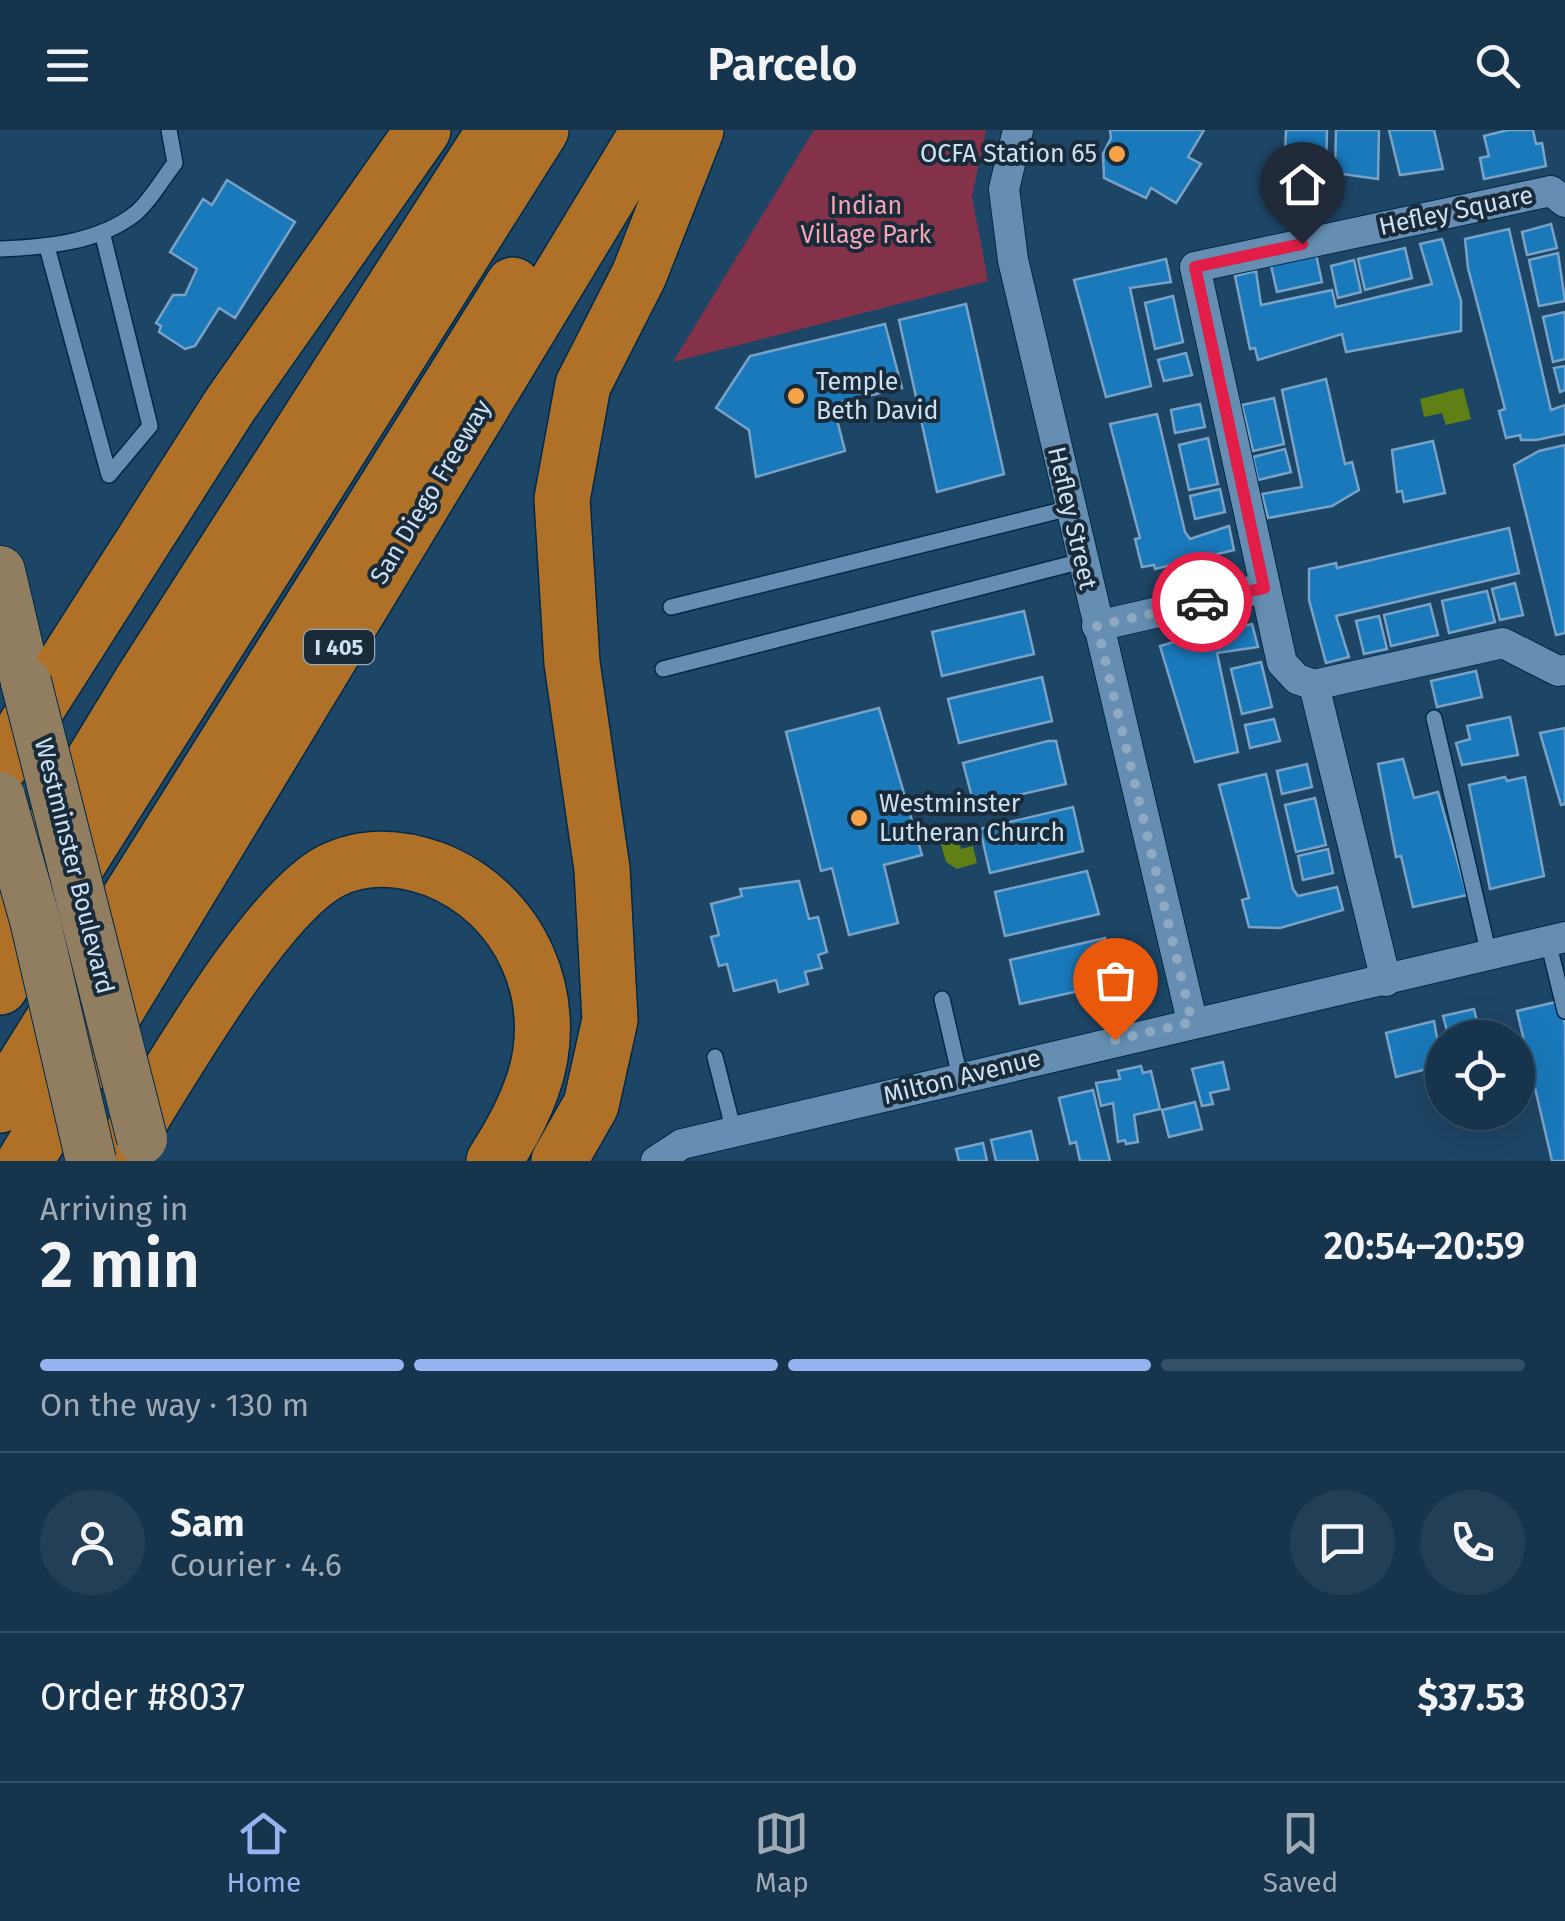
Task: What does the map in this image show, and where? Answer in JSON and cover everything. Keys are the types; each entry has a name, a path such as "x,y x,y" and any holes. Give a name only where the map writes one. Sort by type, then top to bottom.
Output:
{"highway":[{"path":"0,766 230,405 423,130"},
{"path":"0,914 154,662 496,130"},
{"path":"0,987 541,130"},
{"path":"0,1104 610,130"},
{"name":"San Diego Freeway","path":"25,1161 648,130"},
{"path":"560,1161 591,1105 610,1020 602,869 572,663 562,499 583,385 639,275 696,130"},
{"path":"135,1154 273,924 328,873 368,859 392,858 443,873 485,898 510,923 528,954 539,987 539,1053 534,1084 494,1161"}],"main road":[{"name":"Westminster Boulevard","path":"0,571 135,1154"},
{"name":"Westminster Boulevard","path":"0,796 35,920 90,1161"}],"street":[{"name":"Hefley Street","path":"1018,130 1004,189 1013,260 1192,1022"},
{"name":"Hefley Square","path":"1314,685 1297,679 1282,663 1195,267 1551,191 1565,202"},
{"path":"1097,626 1264,588"},
{"path":"1386,982 1314,685 1503,643 1558,671 1565,670"},
{"name":"Milton Avenue","path":"656,1161 682,1144 1192,1022 1386,982 1556,939"}],"lane":[{"path":"0,249 47,247 102,232 137,212 175,163 169,130"},
{"path":"47,247 108,475 150,426 102,232"},
{"path":"670,607 1070,508"},
{"path":"663,669 1082,561"},
{"path":"1434,718 1490,956"},
{"path":"1556,939 1565,1010"},
{"path":"942,999 960,1077"},
{"path":"715,1057 734,1132"}],"green space":[{"name":"Indian Village Park","path":"814,130 986,130 972,196 988,281 673,362"}],"shaded area":[{"path":"1463,388 1471,419 1446,425 1442,413 1424,417 1420,399"},
{"path":"956,832 961,849 973,846 977,863 957,869 946,862 939,837"}],"building":[{"path":"1110,130 1204,130 1188,157 1201,164 1176,203 1151,188 1146,198 1104,178 1103,154 1111,138"},
{"path":"1286,130 1327,130 1326,176 1284,175"},
{"path":"1336,130 1379,130 1378,179 1335,173"},
{"path":"1389,130 1434,130 1443,169 1400,175"},
{"path":"1508,130 1533,130 1536,144 1542,143 1546,166 1484,179 1480,158 1489,156 1484,136"},
{"path":"227,180 295,222 235,318 219,308 195,346 185,349 159,332 161,326 156,323 173,295 185,295 197,269 170,252 203,199 212,205"},
{"path":"1551,224 1557,248 1527,255 1522,232"},
{"path":"1509,229 1551,410 1565,405 1565,434 1536,440 1521,440 1520,435 1506,438 1499,411 1505,409 1468,268 1465,239"},
{"path":"1442,239 1461,301 1461,331 1346,352 1342,334 1258,360 1255,348 1250,349 1235,276 1256,271 1261,305 1332,290 1336,307 1432,284 1420,244"},
{"path":"1405,248 1412,278 1365,290 1358,259"},
{"path":"1315,250 1322,282 1277,292 1270,261"},
{"path":"1558,253 1565,301 1539,306 1529,260"},
{"path":"1166,259 1171,282 1130,288 1151,386 1106,397 1074,280"},
{"path":"1354,260 1361,292 1338,298 1331,266"},
{"path":"1173,296 1183,342 1155,349 1145,303"},
{"path":"966,304 1004,474 937,492 899,320"},
{"path":"1565,312 1565,359 1553,362 1543,317"},
{"name":"Temple Beth David","path":"885,324 902,388 833,404 845,451 756,477 749,430 716,408 750,356"},
{"path":"1186,353 1192,375 1164,381 1158,360"},
{"path":"1565,366 1565,390 1560,392 1554,368"},
{"path":"1326,379 1345,464 1352,462 1359,490 1332,506 1268,518 1262,494 1302,487 1282,390"},
{"path":"1274,398 1284,444 1253,451 1242,405"},
{"path":"1200,404 1205,427 1175,433 1171,410"},
{"path":"1157,414 1185,532 1190,539 1229,526 1234,550 1155,569 1154,565 1142,567 1135,539 1140,538 1110,424"},
{"path":"1208,438 1218,484 1189,490 1179,445"},
{"path":"1433,441 1445,493 1404,502 1402,491 1397,492 1392,450"},
{"path":"1565,445 1565,633 1556,635 1514,465 1539,451"},
{"path":"1285,449 1291,472 1258,480 1253,457"},
{"path":"1220,489 1225,512 1195,519 1190,496"},
{"path":"1509,528 1519,573 1336,616 1349,657 1326,663 1309,600 1309,569 1336,563 1337,568"},
{"path":"1515,583 1523,615 1500,620 1492,589"},
{"path":"1487,591 1495,622 1449,633 1442,601"},
{"path":"1430,604 1438,635 1391,646 1384,615"},
{"path":"1024,611 1034,654 942,676 932,632"},
{"path":"1379,616 1387,649 1364,654 1356,621"},
{"path":"1252,624 1258,647 1217,653 1238,752 1195,762 1160,646 1227,626 1227,630"},
{"path":"1261,662 1272,707 1242,714 1231,669"},
{"path":"1476,671 1482,697 1437,707 1431,681"},
{"path":"1042,677 1052,721 959,743 948,699"},
{"name":"Westminster Lutheran Church","path":"879,708 922,855 884,865 898,923 849,935 832,868 821,871 786,732"},
{"path":"1510,717 1518,755 1462,765 1456,743 1470,739 1467,726"},
{"path":"1274,719 1280,741 1250,748 1245,725"},
{"path":"1565,728 1565,804 1561,805 1540,733"},
{"path":"1056,741 1066,784 974,805 963,763"},
{"path":"1403,759 1414,798 1438,792 1467,895 1413,907 1401,856 1396,857 1378,764"},
{"path":"1307,764 1312,787 1282,794 1277,771"},
{"path":"1266,774 1293,889 1298,896 1337,887 1343,910 1280,928 1249,927 1242,900 1249,898 1219,785"},
{"path":"1505,777 1507,781 1525,777 1544,876 1490,889 1469,785"},
{"path":"1315,798 1326,845 1296,852 1285,805"},
{"path":"1073,807 1083,851 990,873 980,829"},
{"path":"1328,849 1333,873 1303,880 1298,856"},
{"path":"1087,871 1099,914 1005,936 995,892"},
{"path":"799,881 809,919 818,917 827,952 818,955 822,968 805,972 808,984 779,992 776,980 734,991 727,964 719,966 711,937 719,935 711,904 742,896 740,889"},
{"path":"1105,938 1115,983 1020,1004 1010,960"},
{"path":"1560,1001 1565,1025 1565,1161 1552,1161 1535,1088 1535,1020 1519,1020 1517,1011"},
{"path":"1474,1009 1477,1020 1444,1020 1443,1016"},
{"path":"1425,1023 1425,1069 1396,1077 1386,1033"},
{"path":"1223,1062 1229,1089 1210,1093 1213,1104 1202,1106 1192,1069"},
{"path":"1141,1066 1143,1073 1151,1071 1160,1109 1134,1115 1138,1142 1126,1144 1125,1140 1118,1142 1113,1103 1101,1106 1096,1083 1120,1079 1118,1071"},
{"path":"1093,1090 1110,1161 1080,1161 1076,1142 1070,1144 1059,1098"},
{"path":"1195,1102 1202,1129 1169,1137 1162,1110"},
{"path":"1031,1131 1038,1161 996,1161 991,1140"},
{"path":"983,1143 987,1161 959,1161 956,1149"}],"way so far":[{"path":"1115,1040 1192,1022 1097,626 1202,602"}],"place":[{"name":"OCFA Station 65","path":"1117,154"},
{"name":"Temple Beth David","path":"796,396"},
{"name":"Westminster Lutheran Church","path":"859,818"}],"route":[{"path":"1202,602 1264,588 1195,267 1302,244"}]}
